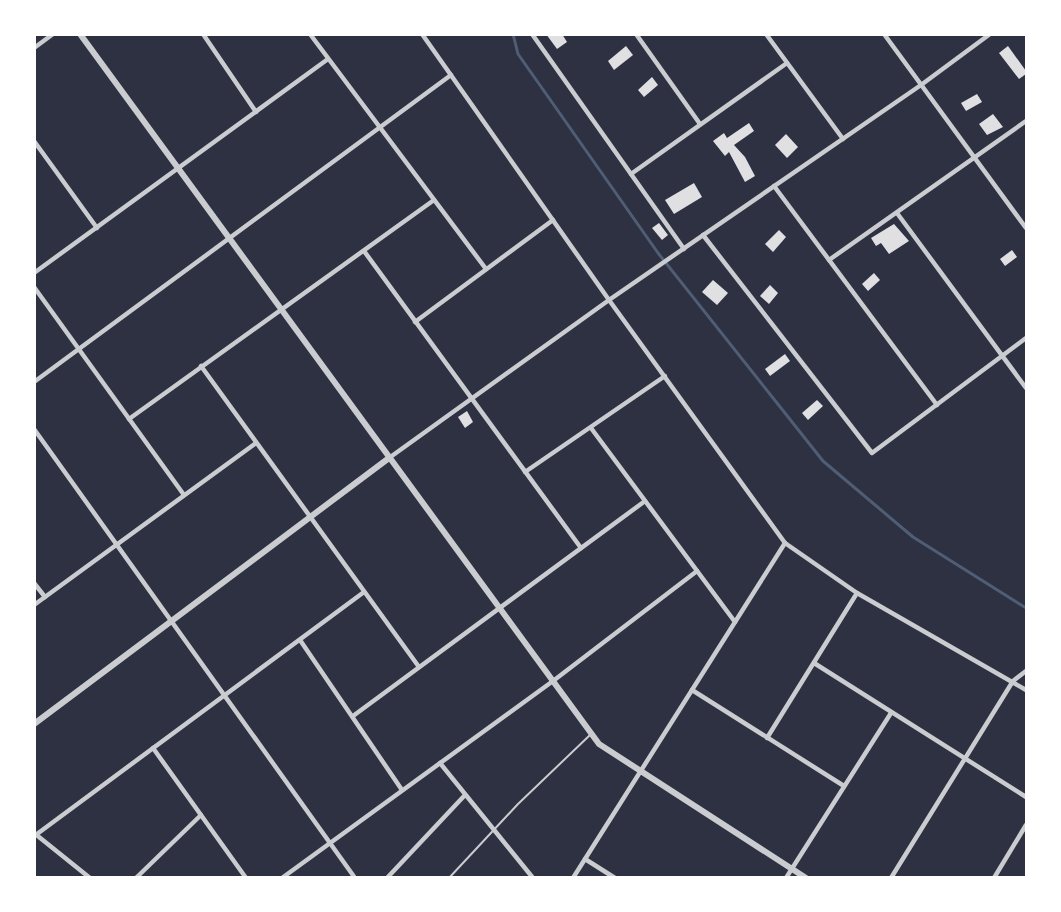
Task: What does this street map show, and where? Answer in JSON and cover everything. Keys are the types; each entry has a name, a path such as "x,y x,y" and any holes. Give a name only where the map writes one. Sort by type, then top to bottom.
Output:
{"street":[{"path":"34,48 53,34"},
{"path":"80,34 283,309 598,744 806,878"},
{"path":"203,34 256,112"},
{"path":"310,34 486,270"},
{"path":"422,34 609,300 785,543 857,593 1026,690"},
{"path":"532,34 684,249"},
{"path":"636,34 700,124"},
{"path":"766,34 843,139"},
{"path":"884,34 1026,228"},
{"path":"34,724 311,519 389,458 609,300 921,85 990,34"},
{"path":"34,273 328,59"},
{"path":"631,174 787,63"},
{"path":"34,382 451,75"},
{"path":"829,260 976,159 1026,121"},
{"path":"34,141 97,228"},
{"path":"34,156 41,151"},
{"path":"774,186 937,405"},
{"path":"129,418 434,200"},
{"path":"897,213 1026,388"},
{"path":"415,322 553,220"},
{"path":"703,236 872,453 1026,338"},
{"path":"363,251 581,548"},
{"path":"34,287 184,495"},
{"path":"201,366 419,667"},
{"path":"525,472 665,376"},
{"path":"591,428 735,622"},
{"path":"34,429 356,878"},
{"path":"34,605 256,442"},
{"path":"353,716 645,501"},
{"path":"573,878 785,543"},
{"path":"282,878 553,681 697,571"},
{"path":"34,583 45,597"},
{"path":"90,878 35,834 364,592"},
{"path":"767,738 857,593"},
{"path":"300,640 402,790"},
{"path":"814,663 1026,797"},
{"path":"891,878 1013,681 1026,671"},
{"path":"692,690 844,786"},
{"path":"786,878 891,713"},
{"path":"153,748 246,878"},
{"path":"440,763 533,878"},
{"path":"387,878 465,795"},
{"path":"135,878 201,815"},
{"path":"994,878 1026,825"},
{"path":"585,859 615,878"}],"lane":[{"path":"449,878 591,734"}],"building":[{"path":"546,34 562,34 567,42 557,49"},
{"path":"626,46 633,55 614,70 608,61"},
{"path":"1008,46 1026,71 1026,74 1019,79 999,53"},
{"path":"652,77 658,85 644,97 638,90"},
{"path":"977,94 982,102 966,111 961,103"},
{"path":"993,114 1003,127 987,135 979,124"},
{"path":"749,123 754,131 734,145 745,157 755,176 745,182 729,152 725,156 713,141 724,133 727,138"},
{"path":"786,134 798,147 787,158 775,145"},
{"path":"694,183 702,197 674,214 665,200"},
{"path":"659,223 668,235 662,240 652,228"},
{"path":"894,224 909,241 889,254 881,243 876,246 871,238"},
{"path":"779,230 786,237 773,252 765,244"},
{"path":"1012,250 1017,257 1005,266 1000,259"},
{"path":"874,273 880,280 868,291 862,284"},
{"path":"713,280 728,293 717,305 702,292"},
{"path":"770,285 778,293 769,304 760,296"},
{"path":"785,354 790,361 770,376 765,369"},
{"path":"817,400 823,406 808,420 802,413"},
{"path":"467,411 473,422 465,428 458,417"}],"waterway":[{"path":"513,34 518,54 658,253 823,461 913,537 1026,608"}]}
